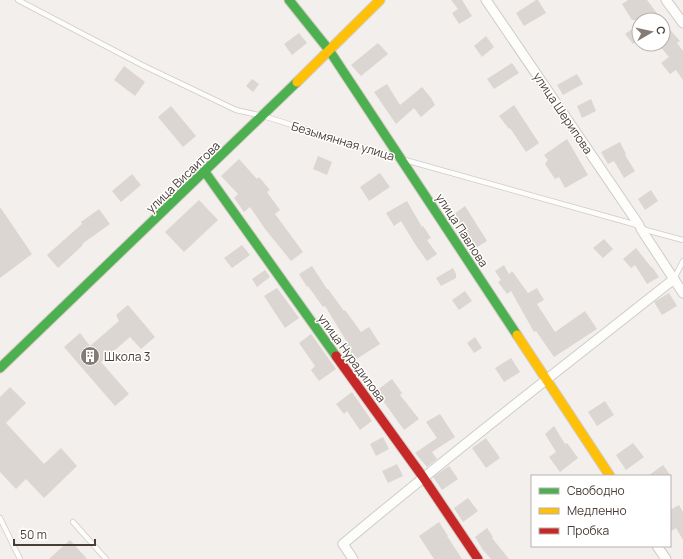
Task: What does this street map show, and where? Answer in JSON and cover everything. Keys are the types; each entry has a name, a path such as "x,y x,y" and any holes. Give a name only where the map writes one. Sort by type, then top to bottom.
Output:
{"street":[{"name":"улица Павлова","path":"289,0 329,50 609,475"},
{"name":"улица Висаитова","path":"0,368 263,116 380,0"},
{"name":"улица Шерипова","path":"486,0 683,292"},
{"path":"666,0 683,22"},
{"name":"улица Нурадилова","path":"205,172 423,477 478,559"},
{"path":"353,559 343,544 423,477 547,381 674,279"},
{"path":"658,547 666,559"}],"lane":[{"name":"Безымянная улица","path":"18,0 142,65 236,110 263,116 400,158 683,240"},
{"path":"674,279 683,261"},
{"path":"0,518 20,559"},
{"path":"73,522 106,559"}],"building":[{"path":"451,0 462,0 472,16 459,24 452,13 458,9"},
{"path":"538,0 546,13 524,26 516,13"},
{"path":"628,0 647,0 656,12 631,12 631,18 622,4"},
{"path":"631,30 631,42 625,34"},
{"path":"671,31 680,41 677,43 683,51 683,80 676,70 670,74 661,63 669,57 665,52 671,52"},
{"path":"299,33 307,43 292,55 284,44"},
{"path":"486,36 494,47 482,57 474,46"},
{"path":"378,43 388,54 361,76 351,65"},
{"path":"512,63 519,73 494,89 487,79"},
{"path":"124,66 145,82 135,96 114,80"},
{"path":"577,74 583,84 563,95 557,85"},
{"path":"252,79 259,84 253,92 246,86"},
{"path":"387,84 400,105 422,87 435,105 421,117 414,108 396,124 374,92"},
{"path":"591,99 596,111 582,118 577,106"},
{"path":"514,105 539,143 526,152 510,128 509,129 499,116"},
{"path":"171,106 196,136 183,147 158,117"},
{"path":"567,139 588,175 565,188 559,177 555,179 545,164 548,160 544,155"},
{"path":"620,142 626,154 625,155 635,171 624,178 614,161 608,164 601,152"},
{"path":"318,156 332,162 327,175 313,169"},
{"path":"239,159 257,179 259,177 270,190 267,192 280,210 275,214 303,252 291,261 265,229 250,207 244,212 234,198 238,194 221,176"},
{"path":"380,173 390,187 369,201 360,187"},
{"path":"132,174 141,185 121,202 112,191"},
{"path":"651,190 658,201 645,210 638,199"},
{"path":"199,200 218,220 184,252 165,232"},
{"path":"407,201 422,227 423,226 431,238 427,240 437,254 427,261 401,221 394,226 386,213"},
{"path":"465,206 487,241 471,251 464,240 468,237 453,215"},
{"path":"0,207 32,254 0,278"},
{"path":"99,209 110,224 82,244 83,245 58,268 47,255 82,224 81,222"},
{"path":"604,239 613,249 603,258 593,248"},
{"path":"242,245 250,255 232,268 224,258"},
{"path":"636,248 659,277 647,284 635,265 631,268 623,259"},
{"path":"504,265 509,274 512,271 528,293 537,288 544,300 537,304 555,332 585,311 597,329 554,357 536,331 534,332 511,291 507,294 498,282 501,280 495,271"},
{"path":"312,266 327,289 361,332 369,327 380,344 355,360 344,343 347,342 325,306 323,307 299,274"},
{"path":"453,268 456,278 441,286 436,278"},
{"path":"265,270 270,277 257,287 252,279"},
{"path":"277,288 299,318 285,328 264,296"},
{"path":"465,291 472,301 459,310 452,300"},
{"path":"669,293 677,306 662,315 654,302"},
{"name":"Школа 3","path":"128,305 155,337 141,349 130,337 101,362 129,394 115,406 64,347 80,333 90,346 119,321 116,315"},
{"path":"311,334 336,369 319,381 311,370 315,366 299,343"},
{"path":"475,337 482,348 474,353 467,343"},
{"path":"511,358 520,372 504,382 495,368"},
{"path":"392,379 402,393 400,395 419,419 404,430 376,391"},
{"path":"10,387 26,403 6,423 44,464 61,448 77,466 44,498 26,479 16,489 0,472 0,397"},
{"path":"352,392 372,421 360,430 347,411 344,414 336,404"},
{"path":"605,401 614,415 597,426 588,412"},
{"path":"440,414 455,437 432,452 437,459 427,467 415,453 437,438 426,422"},
{"path":"554,426 565,444 567,443 578,458 560,472 549,457 556,452 545,434"},
{"path":"383,437 389,449 376,456 370,444"},
{"path":"486,438 500,458 486,468 472,448"},
{"path":"633,443 644,457 626,470 616,455"},
{"path":"397,464 403,476 388,483 382,471"},
{"path":"663,465 670,475 649,475"},
{"path":"449,466 458,479 442,490 433,477"},
{"path":"468,498 478,511 463,522 454,508"},
{"path":"679,505 683,512 683,540 676,528 671,531 671,509"},
{"path":"439,522 462,559 434,559 419,536"},
{"path":"487,528 493,537 492,538 509,559 491,559 483,550 475,537"},
{"path":"70,540 87,559 49,559"}],"traffic: fast":[{"path":"289,0 329,50 517,335"},
{"path":"0,368 297,82"},
{"path":"205,172 336,356"}],"traffic: slow":[{"path":"297,82 380,0"},
{"path":"517,335 609,475"}],"traffic: jam":[{"path":"336,356 423,477 478,559"}],"place":[{"name":"Школа 3","path":"90,356"}]}
